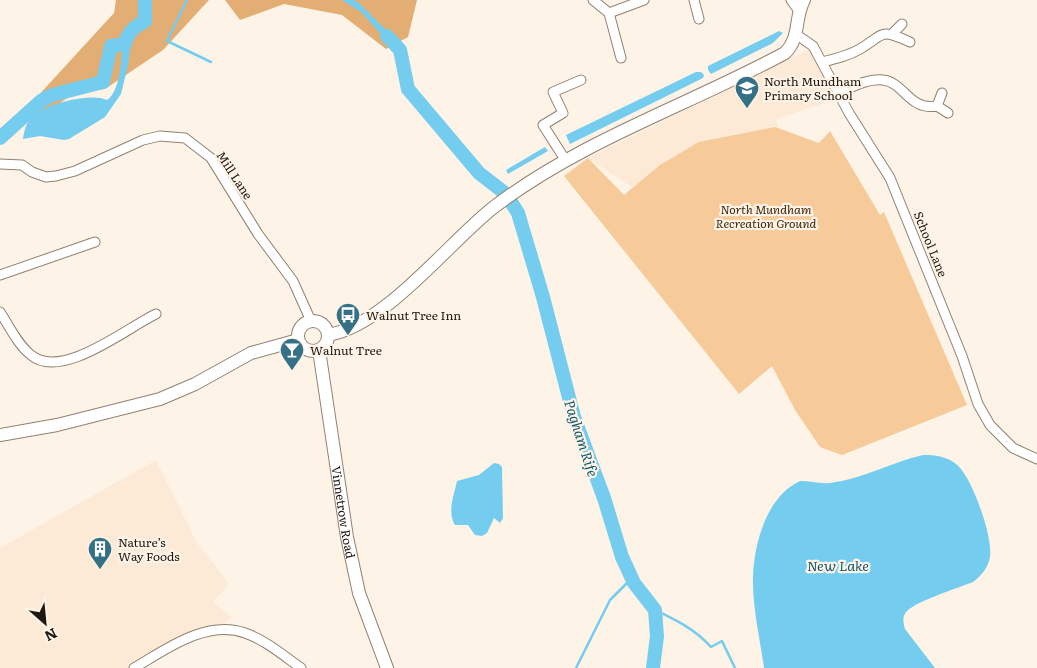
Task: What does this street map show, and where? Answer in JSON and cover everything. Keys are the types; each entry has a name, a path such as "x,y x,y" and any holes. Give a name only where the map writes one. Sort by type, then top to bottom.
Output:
{"main road":[{"path":"328,335 347,330 376,312 413,282 492,209 530,182 566,161 785,53 797,35 802,6"},
{"path":"311,321 321,323 328,335 326,345 319,350 308,351 298,340 302,326 311,321"},
{"path":"0,434 57,425 160,399 195,384 251,353 298,340"},
{"name":"Vinnetrow Road","path":"319,350 347,537 359,593 388,668"}],"street":[{"path":"593,0 609,13 621,58"},
{"path":"609,13 644,0"},
{"path":"694,0 699,19"},
{"path":"792,0 802,6"},
{"path":"892,34 902,24"},
{"path":"822,62 852,52 876,36 892,34 910,42"},
{"name":"School Lane","path":"797,35 813,46 839,94 890,178 962,356 978,404 990,425 1013,448 1037,459"},
{"path":"566,161 543,125 563,113 552,92 581,80"},
{"path":"839,94 873,80 885,80 916,103 937,106 948,114"},
{"path":"937,106 942,94"},
{"name":"Mill Lane","path":"2,165 22,166 46,177 56,176 75,171 143,140 160,136 185,138 211,158 258,234 293,281 311,321"},
{"path":"0,275 95,242"},
{"path":"0,312 32,356 42,361 53,362 85,353 142,316 156,314"},
{"path":"134,668 184,639 220,630 244,632 275,649 301,668"}],"shaded area":[{"path":"116,0 209,0 163,50 105,89 73,94 37,119 25,110 114,13"},
{"path":"225,0 417,0 408,37 386,49 342,15 284,4 240,20"},
{"name":"North Mundham Primary School","path":"809,49 837,99 776,119 779,129 775,127 739,135 633,188 588,158"},
{"path":"156,460 197,543 229,584 213,602 232,618 144,668 0,668 0,548"}],"green space":[{"name":"North Mundham Recreation Ground","path":"775,127 819,143 830,131 880,215 884,212 967,405 842,455 820,447 795,410 772,366 739,394 564,176 588,158 624,195 660,165 699,142"}],"water":[{"path":"139,0 149,0 151,25 132,35 128,65 121,94 105,117 69,139 64,140 40,136 23,139 29,120 46,108 79,98 90,97 107,100 112,95 116,88 120,68 123,31 142,19"},
{"path":"342,0 354,0 359,3 403,47 397,52 361,12"},
{"path":"779,31 783,33 773,43 711,74 708,70 708,66"},
{"path":"696,72 701,72 704,75 703,78 570,144 566,135"},
{"path":"545,147 548,151 508,174 506,170"},
{"name":"New Lake","path":"923,455 948,459 962,471 975,493 985,522 990,548 988,565 973,582 919,603 904,615 905,629 935,668 764,668 754,599 754,564 764,522 779,498 800,481 826,483 842,481"},
{"path":"494,463 502,467 503,518 500,523 494,518 487,533 482,536 475,535 468,525 455,525 453,520 452,503 457,481 479,475"}],"waterway":[{"name":"Pagham Rife","path":"0,138 41,101 52,95 103,82 111,46 125,44 132,30 145,21 145,0"},
{"path":"187,0 167,41 211,62"},
{"name":"Pagham Rife","path":"387,36 400,50 408,89 479,173 506,194"},
{"name":"Pagham Rife","path":"511,202 518,213 543,297 574,417 604,498 622,557 634,583 655,610 657,636 653,668"},
{"path":"576,668 610,600 632,578"},
{"path":"655,610 692,630 711,647 722,641 735,668"}],"place":[{"name":"North Mundham Primary School","path":"747,109"},
{"name":"Walnut Tree Inn","path":"348,336"},
{"name":"Walnut Tree","path":"292,371"},
{"name":"Nature’s Way Foods","path":"100,570"}]}
